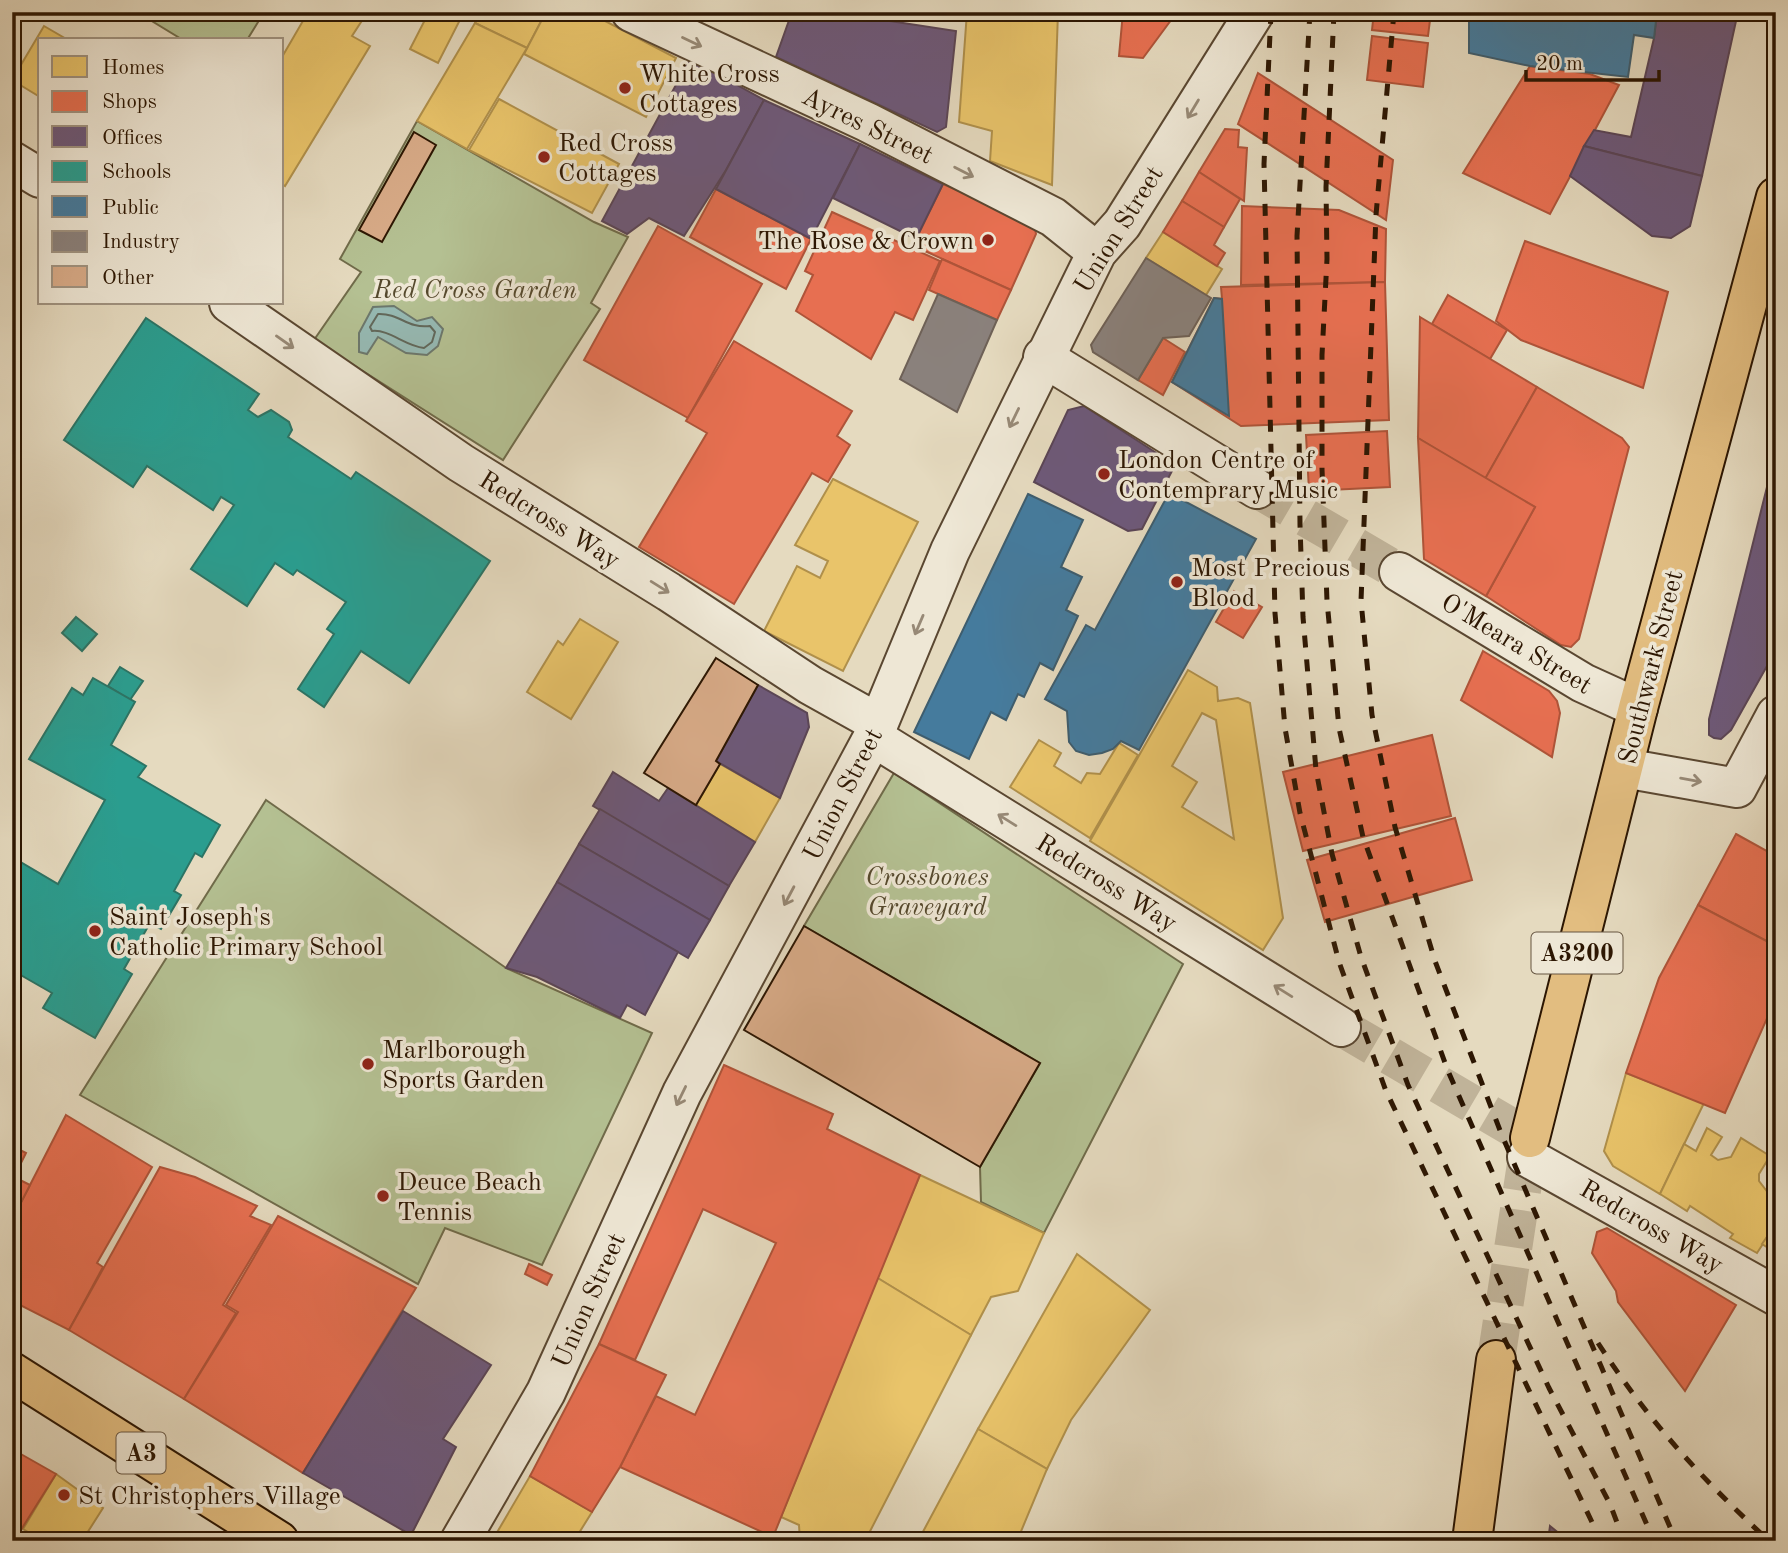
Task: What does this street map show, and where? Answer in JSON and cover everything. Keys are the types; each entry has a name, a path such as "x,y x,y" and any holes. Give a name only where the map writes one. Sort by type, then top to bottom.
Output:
{"main road":[{"name":"Southwark Street","path":"1529,1147 1638,708 1776,197"},
{"path":"1472,1541 1496,1360"},
{"name":"A3","path":"12,1372 279,1541"}],"street":[{"name":"Ayres Street","path":"631,12 867,122 1053,217 1097,252"},
{"name":"Union Street","path":"460,1541 546,1392 682,1093 875,730 950,551 1043,357 1097,252 1122,224 1228,51 1255,12"},
{"path":"12,161 38,177"},
{"name":"Redcross Way","path":"230,304 461,464 669,592 875,730 1342,1027"},
{"path":"1043,357 1257,489"},
{"name":"O'Meara Street","path":"1399,572 1583,683 1638,708"},
{"path":"1624,768 1737,788 1776,715"},
{"name":"Redcross Way","path":"1529,1147 1776,1296"}],"green space":[{"path":"137,12 263,14 248,38 180,38"},
{"name":"Red Cross Garden","path":"417,121 594,222 628,237 591,303 600,309 503,460 314,340 361,272 340,259"},
{"name":"Crossbones Graveyard","path":"894,773 1183,964 1044,1233 981,1202 980,1167 1040,1063 804,926"},
{"name":"Marlborough Sports Garden","path":"266,800 506,968 652,1033 542,1265 445,1228 418,1284 80,1095"}],"water":[{"path":"394,306 417,321 432,317 443,329 438,346 427,355 406,353 378,337 367,354 359,352 359,333 373,307"}],"building: Homes":[{"path":"305,12 360,12 365,16 352,36 370,46 285,186 284,54 307,14"},
{"path":"429,12 464,12 438,63 410,49"},
{"path":"481,12 546,12 527,48 475,23"},
{"name":"White Cross Cottages","path":"546,12 588,12 676,58 646,117 524,54"},
{"path":"967,12 1058,12 1052,185 990,161 992,131 959,122"},
{"path":"475,23 527,48 467,149 417,121"},
{"path":"44,26 65,38 38,38 38,96 12,80"},
{"name":"Red Cross Cottages","path":"499,99 619,164 592,213 469,150"},
{"path":"1163,232 1222,269 1206,295 1146,258"},
{"path":"833,479 918,522 843,671 764,631 797,566 820,578 828,561 795,545"},
{"path":"580,619 618,642 571,719 527,692 558,641 563,645"},
{"path":"1188,670 1217,687 1218,701 1238,698 1250,703 1283,918 1263,950 1090,841","holes":["1202,713 1216,720 1234,839 1182,807 1197,782 1172,766"]},
{"path":"1039,740 1061,753 1054,766 1081,783 1087,773 1100,774 1119,743 1138,755 1090,838 1010,787"},
{"path":"720,764 780,798 755,842 696,805"},
{"path":"1626,1073 1704,1103 1660,1194 1613,1166 1604,1151"},
{"path":"1707,1128 1722,1137 1711,1155 1718,1160 1731,1157 1741,1138 1770,1156 1759,1174 1759,1181 1766,1190 1776,1176 1776,1224 1757,1253 1730,1238 1733,1234 1690,1206 1687,1211 1660,1194 1684,1144 1696,1151"},
{"path":"920,1175 1044,1233 1018,1291 991,1297 971,1335 876,1277"},
{"path":"1776,1224 1776,1253 1762,1244"},
{"path":"1077,1254 1150,1310 1071,1420 1047,1469 978,1429"},
{"path":"876,1277 971,1335 865,1541 800,1541 799,1525 781,1517"},
{"path":"978,1429 1047,1469 1017,1541 918,1541"},
{"name":"St Christophers Village","path":"56,1474 103,1508 82,1541 36,1541 38,1538 23,1529"},
{"path":"530,1476 592,1512 574,1541 492,1541"}],"building: Shops":[{"path":"735,12 772,12 756,21"},
{"path":"1123,12 1177,12 1143,58 1119,56"},
{"path":"1374,12 1431,12 1428,36 1372,30"},
{"path":"1372,36 1428,43 1423,87 1367,80"},
{"path":"1530,66 1590,74 1619,85 1550,214 1463,173"},
{"path":"1258,73 1393,160 1386,220 1238,124"},
{"path":"1225,129 1239,130 1238,147 1247,148 1244,201 1199,172"},
{"path":"1199,172 1240,199 1224,227 1182,201"},
{"name":"The Rose & Crown","path":"943,184 1034,224 1036,234 1011,290 916,247 916,239"},
{"path":"716,189 811,239 786,289 690,237"},
{"path":"1182,201 1224,227 1214,245 1225,253 1217,266 1163,232"},
{"path":"1242,206 1339,210 1386,229 1385,282 1241,285"},
{"path":"832,212 940,261 913,320 895,312 871,359 796,311 813,275 805,271"},
{"path":"658,226 762,284 688,418 584,360"},
{"path":"1525,241 1668,292 1643,388 1521,340 1496,321"},
{"path":"942,259 1011,290 997,320 929,290"},
{"path":"1385,282 1389,420 1241,426 1172,382 1214,298 1222,299 1221,287"},
{"path":"1448,295 1507,330 1490,359 1432,324"},
{"path":"1420,317 1537,387 1485,479 1418,438"},
{"path":"1163,338 1185,352 1163,395 1138,380"},
{"path":"734,341 852,411 837,436 850,445 828,482 812,473 734,604 639,547 707,433 686,421"},
{"path":"1537,387 1622,438 1629,447 1579,639 1571,647 1561,645 1486,596 1535,507 1485,479"},
{"path":"1387,431 1390,487 1309,491 1306,435"},
{"path":"1418,438 1535,507 1486,596 1424,559"},
{"path":"1234,591 1262,607 1243,638 1216,622"},
{"path":"1483,651 1549,691 1557,701 1560,713 1552,757 1461,700"},
{"path":"1432,735 1451,816 1303,851 1283,772"},
{"path":"1455,818 1472,880 1325,922 1307,860"},
{"path":"1736,834 1776,856 1776,946 1698,905"},
{"path":"1698,905 1776,946 1776,998 1725,1113 1626,1073 1659,978"},
{"path":"724,1065 833,1114 827,1129 920,1175 773,1537 620,1467 656,1396 695,1415 776,1243 703,1209 635,1360 599,1344"},
{"path":"66,1115 152,1167 97,1263 103,1267 69,1330 12,1301 12,1220"},
{"path":"12,1146 26,1153 14,1177 30,1185 12,1220"},
{"path":"160,1167 195,1177 257,1206 250,1216 271,1225 223,1305 236,1313 184,1399 69,1330"},
{"path":"278,1216 416,1288 303,1473 184,1399 238,1312 226,1305"},
{"path":"1607,1228 1736,1305 1685,1391 1618,1302 1616,1291 1592,1253 1597,1232"},
{"path":"529,1264 552,1275 547,1285 525,1274"},
{"path":"599,1344 666,1375 620,1467 592,1512 530,1476"},
{"path":"12,1449 56,1474 14,1541 12,1541"}],"building: Offices":[{"path":"792,12 870,12 890,21 956,31 946,127 937,132 776,57"},
{"path":"1657,12 1697,12 1736,21 1702,176 1584,146 1594,130 1631,137 1654,38"},
{"path":"690,59 764,100 726,170 684,236 649,218 627,234 602,221"},
{"path":"764,100 860,144 811,239 716,189"},
{"path":"860,144 943,184 916,239 833,198"},
{"path":"1584,146 1702,176 1690,226 1671,238 1652,236 1570,176"},
{"name":"London Centre of Contemprary Music","path":"1084,406 1175,465 1142,529 1128,531 1034,482 1068,410"},
{"path":"1776,451 1776,650 1731,730 1721,739 1714,738 1709,735 1709,719"},
{"path":"758,685 807,713 809,727 780,798 716,761"},
{"path":"613,772 659,801 668,788 755,842 729,886 593,806"},
{"path":"600,809 729,886 710,920 579,844"},
{"path":"579,844 710,920 688,958 557,882"},
{"path":"557,882 678,952 645,1015 627,1005 620,1018 537,977 506,968"},
{"path":"403,1311 491,1365 443,1439 456,1447 411,1535 303,1473"},
{"path":"1550,1526 1560,1534 1563,1541 1548,1541"}],"building: Schools":[{"path":"146,318 259,394 248,410 258,417 271,410 289,422 292,430 288,437 351,479 356,472 490,561 409,683 361,651 324,707 298,689 334,634 327,629 346,602 297,570 293,575 275,563 247,606 191,569 234,505 221,497 213,510 147,466 133,487 64,440"},
{"path":"76,617 97,634 82,651 62,633"},
{"path":"120,667 143,681 130,700 108,686"},
{"path":"93,678 135,702 111,745 146,766 138,777 220,825 202,857 195,853 174,891 181,895 161,929 150,923 124,969 132,974 95,1038 43,1008 52,993 12,970 15,956 12,955 12,857 58,884 105,800 29,759 72,688 83,695"}],"building: Public":[{"path":"1469,12 1657,12 1654,38 1634,35 1628,77 1530,66 1469,53"},
{"path":"1214,298 1222,299 1229,416 1172,382"},
{"name":"Most Precious Blood","path":"1169,493 1256,539 1139,750 1121,741 1113,749 1102,753 1089,755 1076,751 1069,742 1067,711 1045,699 1086,625 1095,630"},
{"path":"1028,494 1083,520 1061,567 1082,577 1066,610 1078,616 1053,670 1040,663 1024,697 1018,694 1006,720 991,712 969,759 914,732"}],"building: Industry":[{"path":"1146,258 1211,298 1189,336 1163,338 1138,380 1093,352 1091,345"},
{"path":"938,294 997,320 957,412 900,379"}],"building: Other":[{"path":"414,132 436,145 382,242 359,230"},
{"path":"716,658 758,685 716,761 720,764 696,805 644,773"},
{"path":"804,926 1040,1063 980,1167 744,1030"}],"tunnel":[{"path":"1257,489 1399,572"},
{"path":"1341,1027 1530,1138"},
{"path":"1496,1360 1530,1138"}],"railway":[{"path":"1271,12 1264,164 1275,613 1285,728 1300,813 1339,962 1386,1091 1601,1541"},
{"path":"1310,12 1297,236 1300,525 1303,617 1316,770 1332,854 1361,957 1408,1085 1549,1388 1610,1504 1624,1541"},
{"path":"1334,12 1326,187 1322,469 1327,601 1339,728 1363,837 1448,1071 1654,1541"},
{"path":"1394,12 1376,215 1361,601 1372,715 1395,827 1435,961 1501,1133 1676,1541"},
{"path":"1598,1343 1617,1372 1677,1448 1769,1541"}],"place":[{"name":"White Cross Cottages","path":"625,88"},
{"name":"Red Cross Cottages","path":"544,157"},
{"name":"The Rose & Crown","path":"988,240"},
{"name":"London Centre of Contemprary Music","path":"1104,474"},
{"name":"Most Precious Blood","path":"1177,582"},
{"name":"Saint Joseph's Catholic Primary School","path":"95,931"},
{"name":"Marlborough Sports Garden","path":"368,1064"},
{"name":"Deuce Beach Tennis","path":"383,1196"},
{"name":"St Christophers Village","path":"64,1495"}]}
